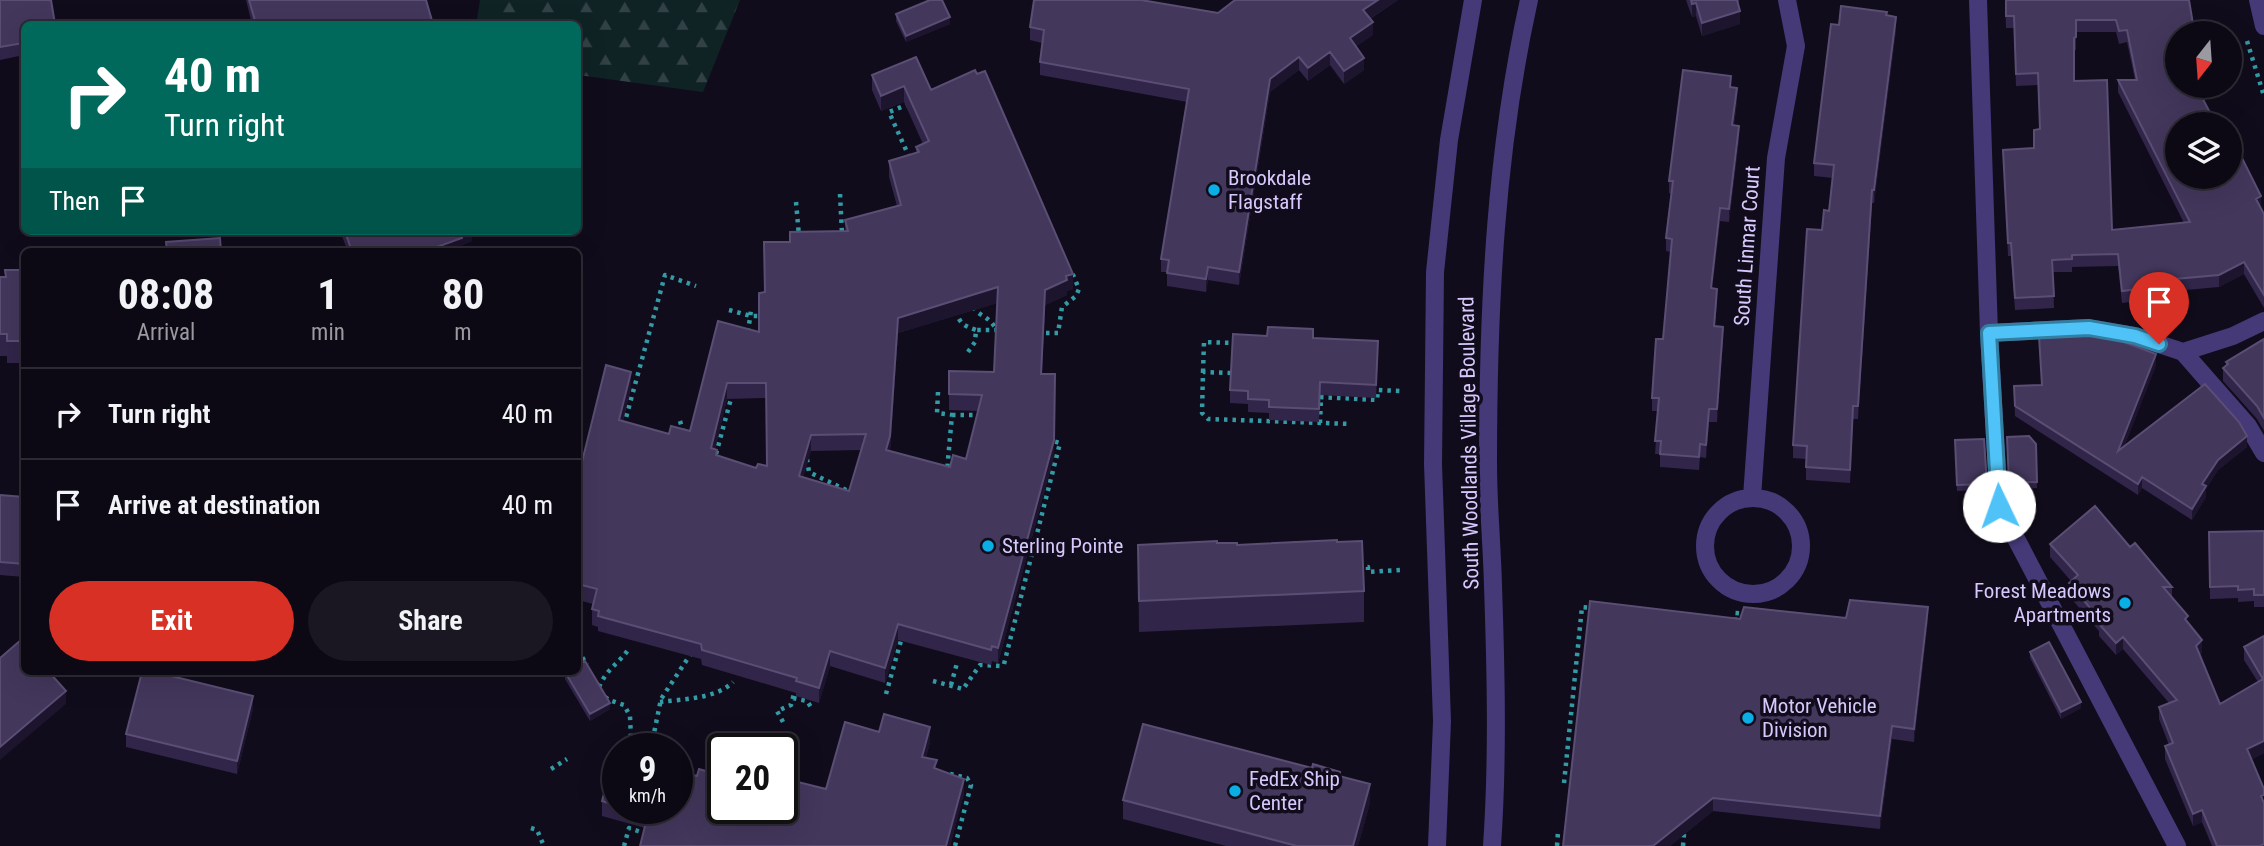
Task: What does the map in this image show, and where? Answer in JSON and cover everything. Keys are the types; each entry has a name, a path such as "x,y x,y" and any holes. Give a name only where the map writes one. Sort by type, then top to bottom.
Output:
{"street":[{"name":"South Woodlands Village Boulevard","path":"1437,846 1442,721 1433,464 1435,272 1451,127 1474,0"},
{"name":"South Woodlands Village Boulevard","path":"1492,846 1496,734 1488,463 1488,346 1492,254 1502,153 1517,51 1529,0"},
{"name":"South Linmar Court","path":"1752,497 1776,158 1796,46 1787,0"},
{"path":"1978,0 1989,333 1999,506 2177,846"},
{"path":"2258,0 2264,26"},
{"path":"2183,352 2233,336 2264,321"},
{"path":"1989,333 2089,328 2135,336 2183,352 2248,426 2264,453"},
{"path":"1752,497 1774,503 1788,513 1797,526 1801,543 1799,559 1792,574 1780,585 1765,592 1748,593 1727,585 1712,569 1706,555 1705,540 1709,526 1718,513 1730,504 1752,497"}],"path":[{"path":"2246,36 2264,96"},
{"path":"915,171 889,112 919,100"},
{"path":"840,194 840,228 844,242"},
{"path":"796,202 800,247"},
{"path":"1034,332 1058,333 1062,307 1076,296 1079,289 1068,264"},
{"path":"623,430 665,275 696,286"},
{"path":"971,303 976,312 992,320 996,330"},
{"path":"955,308 958,320 964,326 976,330 1009,331"},
{"path":"729,310 759,316"},
{"path":"748,334 751,313"},
{"path":"1040,321 1046,333"},
{"path":"968,352 975,342 976,330"},
{"path":"1242,344 1204,342 1202,413 1208,419 1351,424"},
{"path":"1203,372 1231,373"},
{"path":"1317,423 1321,397 1377,400 1378,390 1400,390"},
{"path":"938,392 937,414 993,415"},
{"path":"720,461 716,455 732,394 745,394"},
{"path":"1259,413 1259,421"},
{"path":"951,477 947,475 952,415"},
{"path":"680,421 684,433 681,444"},
{"path":"933,681 963,689 980,666 1004,664 1060,443 1041,437"},
{"path":"805,451 807,473 850,492"},
{"path":"846,505 853,481"},
{"path":"1357,572 1358,567 1368,566 1368,572 1402,570"},
{"path":"581,595 583,587"},
{"path":"1564,783 1582,607 1596,608"},
{"path":"1742,626 1734,625 1735,613 1748,614"},
{"path":"886,694 903,633"},
{"path":"654,733 660,702 696,646"},
{"path":"599,687 604,675 630,647"},
{"path":"581,655 588,668"},
{"path":"951,685 957,663"},
{"path":"594,678 609,701 624,705 630,716 631,733"},
{"path":"660,702 689,699 725,690 733,682"},
{"path":"783,722 777,711 791,705 796,685"},
{"path":"1574,697 1581,697"},
{"path":"793,698 807,701 813,710"},
{"path":"551,769 567,759"},
{"path":"703,777 707,770"},
{"path":"942,772 967,778 971,785 956,846"},
{"path":"624,846 630,824"},
{"path":"531,828 537,830 544,846"},
{"path":"629,828 647,834"},
{"path":"1557,846 1558,832"},
{"path":"1683,846 1684,834"}],"green space":[{"path":"480,0 740,0 703,92 581,75 581,21 476,21"}],"building":[{"path":"0,0 51,0 54,21 21,21 21,44 0,47"},
{"path":"249,0 426,0 432,21 255,21"},
{"path":"930,0 942,0 950,17 906,36 896,14"},
{"name":"Brookdale Flagstaff","path":"1034,0 1141,0 1218,13 1235,0 1378,0 1363,10 1373,22 1350,38 1364,58 1344,71 1330,52 1308,68 1299,57 1270,79 1239,272 1208,267 1206,279 1167,273 1169,260 1161,259 1189,89 1040,62 1044,30 1030,27"},
{"path":"1691,0 1737,0 1740,11 1702,23 1696,3 1692,4"},
{"path":"2006,0 2189,0 2192,21 2165,21 2165,98 2202,98 2210,112 2165,112 2165,173 2118,80 2137,80 2127,30 2119,31 2116,20 2076,20 2074,81 2107,80 2112,230 2190,222 2173,189 2242,189 2242,158 2261,196 2256,199 2264,214 2264,295 2244,262 2219,275 2175,279 2175,284 2122,291 2118,254 2072,255 2072,259 2052,260 2054,296 2015,298 2011,243 2008,243 2003,150 2034,148 2034,130 2040,129 2038,73 2016,74 2014,16 2006,16"},
{"path":"1841,6 1887,12 1886,15 1896,17 1872,190 1858,406 1853,406 1850,470 1806,467 1807,446 1793,445 1807,229 1822,230 1824,210 1829,211 1834,165 1814,163 1831,24 1839,25"},
{"path":"916,57 931,90 975,70 977,74 985,71 1073,274 1066,276 1067,280 1045,290 1041,374 1055,374 1054,440 998,648 992,646 991,650 898,624 885,668 830,651 819,688 796,681 797,678 702,650 701,644 598,616 599,611 592,609 597,589 581,585 581,466 606,365 631,372 619,420 669,434 671,426 690,431 718,321 759,332 759,293 765,292 764,242 790,242 790,232 848,231 845,220 901,205 889,161 919,152 916,147 929,141 904,86 881,96 872,75","holes":["998,287 994,372 949,371 949,394 982,395 966,459 953,455 950,467 886,450 890,436 898,318","727,383 766,383 767,466 758,464 756,468 716,455 717,450 711,448","866,434 849,491 799,476 811,435"]},
{"path":"1683,70 1731,76 1730,87 1737,88 1732,125 1739,126 1729,209 1720,208 1711,288 1717,289 1714,326 1723,327 1717,409 1709,409 1706,445 1700,444 1699,457 1660,454 1661,441 1655,441 1659,398 1652,398 1656,339 1663,339 1672,239 1666,238 1673,181 1669,181"},
{"path":"346,235 461,235 462,238 434,248 351,248"},
{"path":"220,238 221,248 167,248 166,242"},
{"path":"5,270 21,270 21,341 7,341 7,334 0,334 0,277 6,277"},
{"path":"1268,327 1313,329 1313,338 1378,341 1376,385 1320,382 1319,409 1269,407 1269,400 1248,399 1248,391 1230,390 1233,334 1267,336"},
{"path":"2100,333 2156,354 2118,451 2205,384 2239,422 2247,436 2218,460 2202,484 2206,486 2192,509 2142,477 2138,484 2015,406 2014,386 2042,385 2039,336"},
{"path":"2264,339 2264,418 2257,406 2223,368 2228,364 2226,362"},
{"path":"2029,436 2036,444 2037,482 2009,483 2007,437"},
{"path":"1984,439 1987,484 1957,485 1955,440"},
{"path":"0,495 21,497 21,564 0,562"},
{"path":"2095,506 2130,547 2135,543 2172,587 2163,587 2188,616 2185,619 2202,640 2196,646 2220,704 2263,679 2244,647 2264,636 2264,741 2247,749 2264,789 2264,795 2261,796 2264,803 2264,844 2260,846 2217,846 2202,810 2193,814 2165,746 2173,743 2159,707 2177,700 2123,637 2116,643 2099,624 2102,622 2069,583 2078,575 2050,544"},
{"path":"2264,531 2264,595 2254,595 2254,589 2238,590 2238,586 2210,587 2209,532"},
{"path":"1217,541 1237,545 1362,541 1364,591 1139,601 1138,545"},
{"name":"Motor Vehicle Division","path":"1850,600 1928,607 1914,729 1892,726 1880,816 1713,798 1653,846 1563,846 1590,601 1740,619 1744,607 1846,618"},
{"path":"21,640 21,675 52,675 66,691 0,747 0,658"},
{"path":"2049,642 2081,702 2061,712 2030,652"},
{"path":"585,661 610,703 590,714 567,675 581,675 581,663"},
{"path":"141,675 167,675 253,696 237,761 126,734"},
{"path":"884,714 930,727 922,757 937,760 934,768 964,779 946,846 640,846 646,824 693,824 693,775 697,776 699,769 707,771 707,824 798,824 798,782 826,789 845,722 879,732"},
{"name":"FedEx Ship Center","path":"1143,724 1312,768 1313,764 1340,772 1339,776 1370,784 1353,846 1297,846 1123,800"}],"place":[{"name":"Brookdale Flagstaff","path":"1214,190"},
{"name":"Sterling Pointe","path":"988,546"},
{"name":"Forest Meadows Apartments","path":"2125,603"},
{"name":"Motor Vehicle Division","path":"1748,718"},
{"name":"FedEx Ship Center","path":"1235,791"}],"route":[{"path":"1999,506 1989,333 2089,328 2135,336 2159,344"}]}
